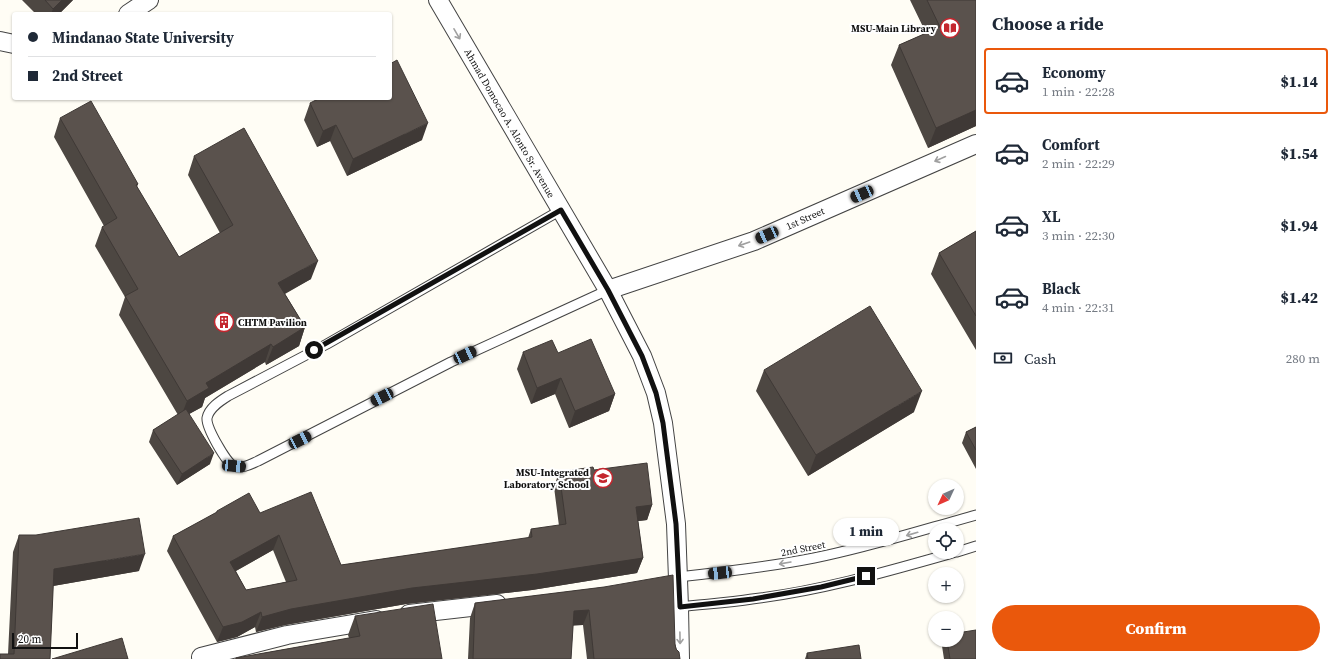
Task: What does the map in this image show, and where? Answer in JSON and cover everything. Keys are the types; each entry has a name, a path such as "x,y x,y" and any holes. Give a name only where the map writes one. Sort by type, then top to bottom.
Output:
{"street":[{"path":"131,12 149,0"},
{"name":"Ahmad Domocao A. Alonto Sr. Avenue","path":"438,0 608,290 642,356 656,393 663,423 675,516 671,578 680,607 680,659"},
{"path":"0,41 12,44"},
{"name":"1st Street","path":"608,290 754,241 976,144"},
{"path":"201,657 287,635 393,616 510,602"}],"lane":[{"path":"561,210 327,344 217,403 207,418 208,426 227,460 234,466 244,467 258,461 451,362 608,290"},
{"name":"2nd Street","path":"671,578 748,570 815,558 904,536 976,515"},
{"path":"964,550 976,546"},
{"path":"680,607 753,599 821,587 932,559"}],"building":[{"path":"45,0 62,0 53,9"},
{"path":"927,0 976,0 976,110 936,128 899,45 940,27"},
{"path":"397,60 428,123 353,159 336,125 323,131 310,103 316,100 392,100 392,63"},
{"path":"91,101 138,184 136,185 179,257 233,225 194,156 244,128 318,261 278,283 305,327 273,347 271,344 206,383 209,388 187,401 125,296 138,289 102,227 117,218 60,118"},
{"path":"976,231 976,316 939,253"},
{"path":"870,306 922,391 816,455 764,370"},
{"path":"591,339 615,394 575,411 561,378 537,388 523,352 552,340 558,353"},
{"path":"186,409 214,453 182,474 153,430"},
{"path":"976,427 976,450 966,432"},
{"path":"647,463 652,505 636,507 643,558 537,574 412,588 291,609 262,617 261,612 242,622 223,627 173,536 249,493 260,513 311,492 341,565 532,537 531,529 566,524 559,472 593,467 594,470","holes":["279,535 297,580 246,590 230,562"]},
{"path":"139,518 145,554 54,569 50,659 0,659 0,654 14,654 19,535 36,535"},
{"path":"673,575 675,644 676,649 679,652 680,659 594,659 589,610 574,611 571,659 473,659 475,603 604,587"},
{"path":"433,604 442,659 236,659 360,636 355,616"},
{"path":"976,630 976,659 950,659 948,647 964,647 964,632"},
{"path":"122,638 128,659 52,659"},
{"path":"859,645 861,659 808,659 807,653"}],"place":[{"name":"MSU-Main Library","path":"950,28"},
{"name":"CHTM Pavilion","path":"224,322"},
{"name":"MSU-Integrated Laboratory School","path":"603,478"}],"route":[{"path":"314,350 561,210 608,290 642,356 656,393 663,423 676,524 680,607 753,599 821,587 866,576"}]}
